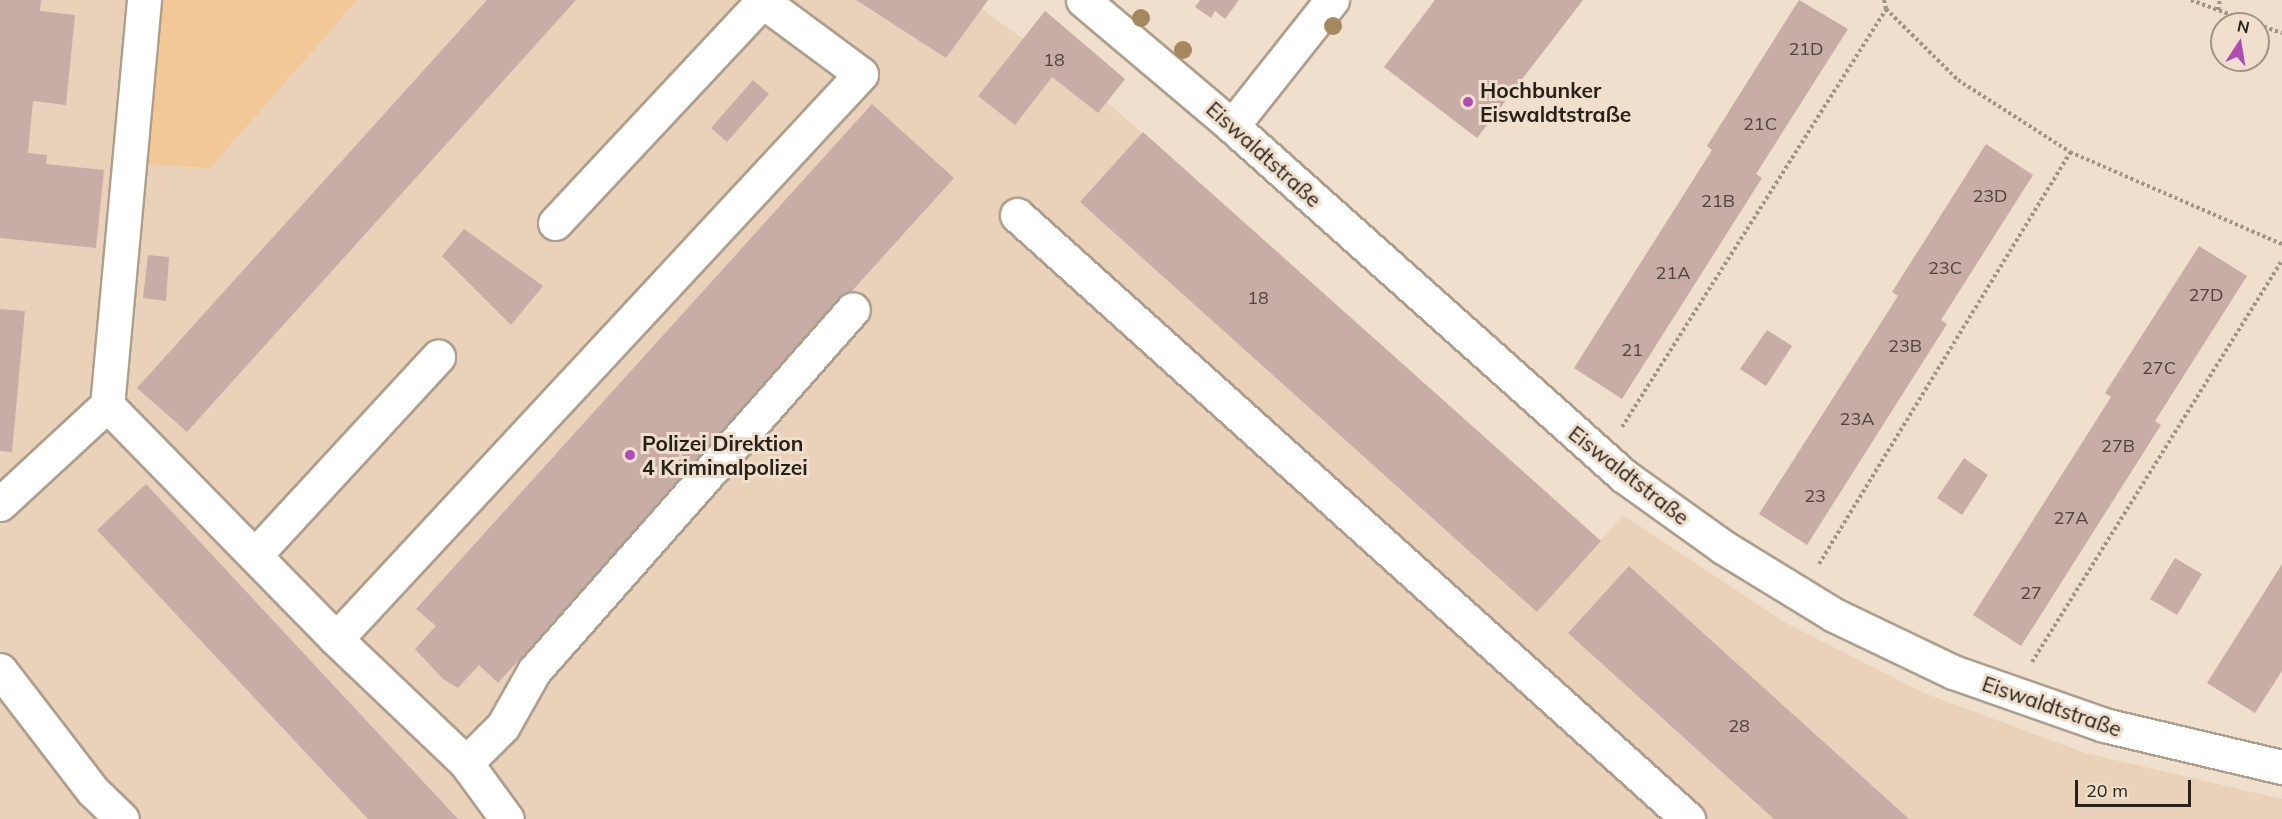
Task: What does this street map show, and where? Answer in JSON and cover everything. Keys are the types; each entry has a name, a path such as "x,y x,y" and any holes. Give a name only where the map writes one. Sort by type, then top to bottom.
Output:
{"street":[{"path":"0,504 107,405 144,0"},
{"name":"Eiswaldtstraße","path":"1083,0 1232,126 1624,476 1723,547 1834,615 1953,672 2032,702 2201,752 2282,767"},
{"path":"1232,126 1332,0"},
{"path":"336,639 861,74 762,1 555,223"},
{"path":"1017,215 1688,819"},
{"path":"466,763 503,726 534,671 853,309"},
{"path":"255,555 438,357"},
{"path":"107,405 336,639 466,763 507,819"},
{"path":"0,670 93,791 122,819"}],"path":[{"path":"1884,0 1886,9 1958,80 2070,152 2282,244"},
{"path":"2191,0 2224,12"},
{"path":"2218,10 2220,0"},
{"path":"1618,432 1886,9"},
{"path":"1816,568 2070,152"},
{"path":"2029,668 2282,261"}],"shaded area":[{"path":"0,0 988,0 982,9 1023,39 1045,11 1125,79 1107,102 1600,541 1623,515 1786,623 1924,693 2085,753 2282,799 2282,819 0,819"},
{"path":"160,0 357,0 210,168 144,164"}],"building":[{"path":"0,0 41,0 40,11 75,15 66,105 33,101 28,153 47,155 46,164 104,170 96,248 0,238"},
{"path":"487,0 576,0 187,432 137,388"},
{"path":"856,0 988,0 946,58"},
{"path":"1200,0 1239,0 1225,19 1215,11 1211,18 1195,7"},
{"name":"Hochbunker Eiswaldtstraße","path":"1435,0 1583,0 1477,138 1384,67"},
{"path":"1799,0 1848,29 1756,174 1762,178 1622,399 1574,368 1712,150 1707,146"},
{"path":"1045,11 1125,79 1098,113 1052,77 1015,125 978,96"},
{"path":"753,80 769,94 727,142 711,128"},
{"name":"Polizei Direktion 4 Kriminalpolizei","path":"872,104 954,178 498,683 479,665 458,688 443,679 415,649 436,626 416,609"},
{"path":"1143,132 1601,541 1537,612 1080,202"},
{"path":"1986,144 2033,175 1941,320 1947,324 1807,545 1759,514 1898,296 1892,292"},
{"path":"464,229 543,286 511,325 442,256"},
{"path":"2199,246 2247,276 2155,421 2161,425 2021,646 1973,615 2111,397 2105,393"},
{"path":"148,255 169,257 166,301 143,298"},
{"path":"0,309 25,311 12,452 0,451"},
{"path":"1767,330 1792,346 1766,386 1740,369"},
{"path":"1964,458 1988,475 1962,515 1937,498"},
{"path":"146,484 458,819 368,819 97,530"},
{"path":"2175,558 2202,574 2177,615 2150,599"},
{"path":"2282,564 2282,671 2255,713 2207,683"},
{"path":"1629,566 1909,819 1774,819 1568,633"}],"place":[{"name":"Hochbunker Eiswaldtstraße","path":"1468,102"},
{"name":"Polizei Direktion 4 Kriminalpolizei","path":"630,455"}]}
